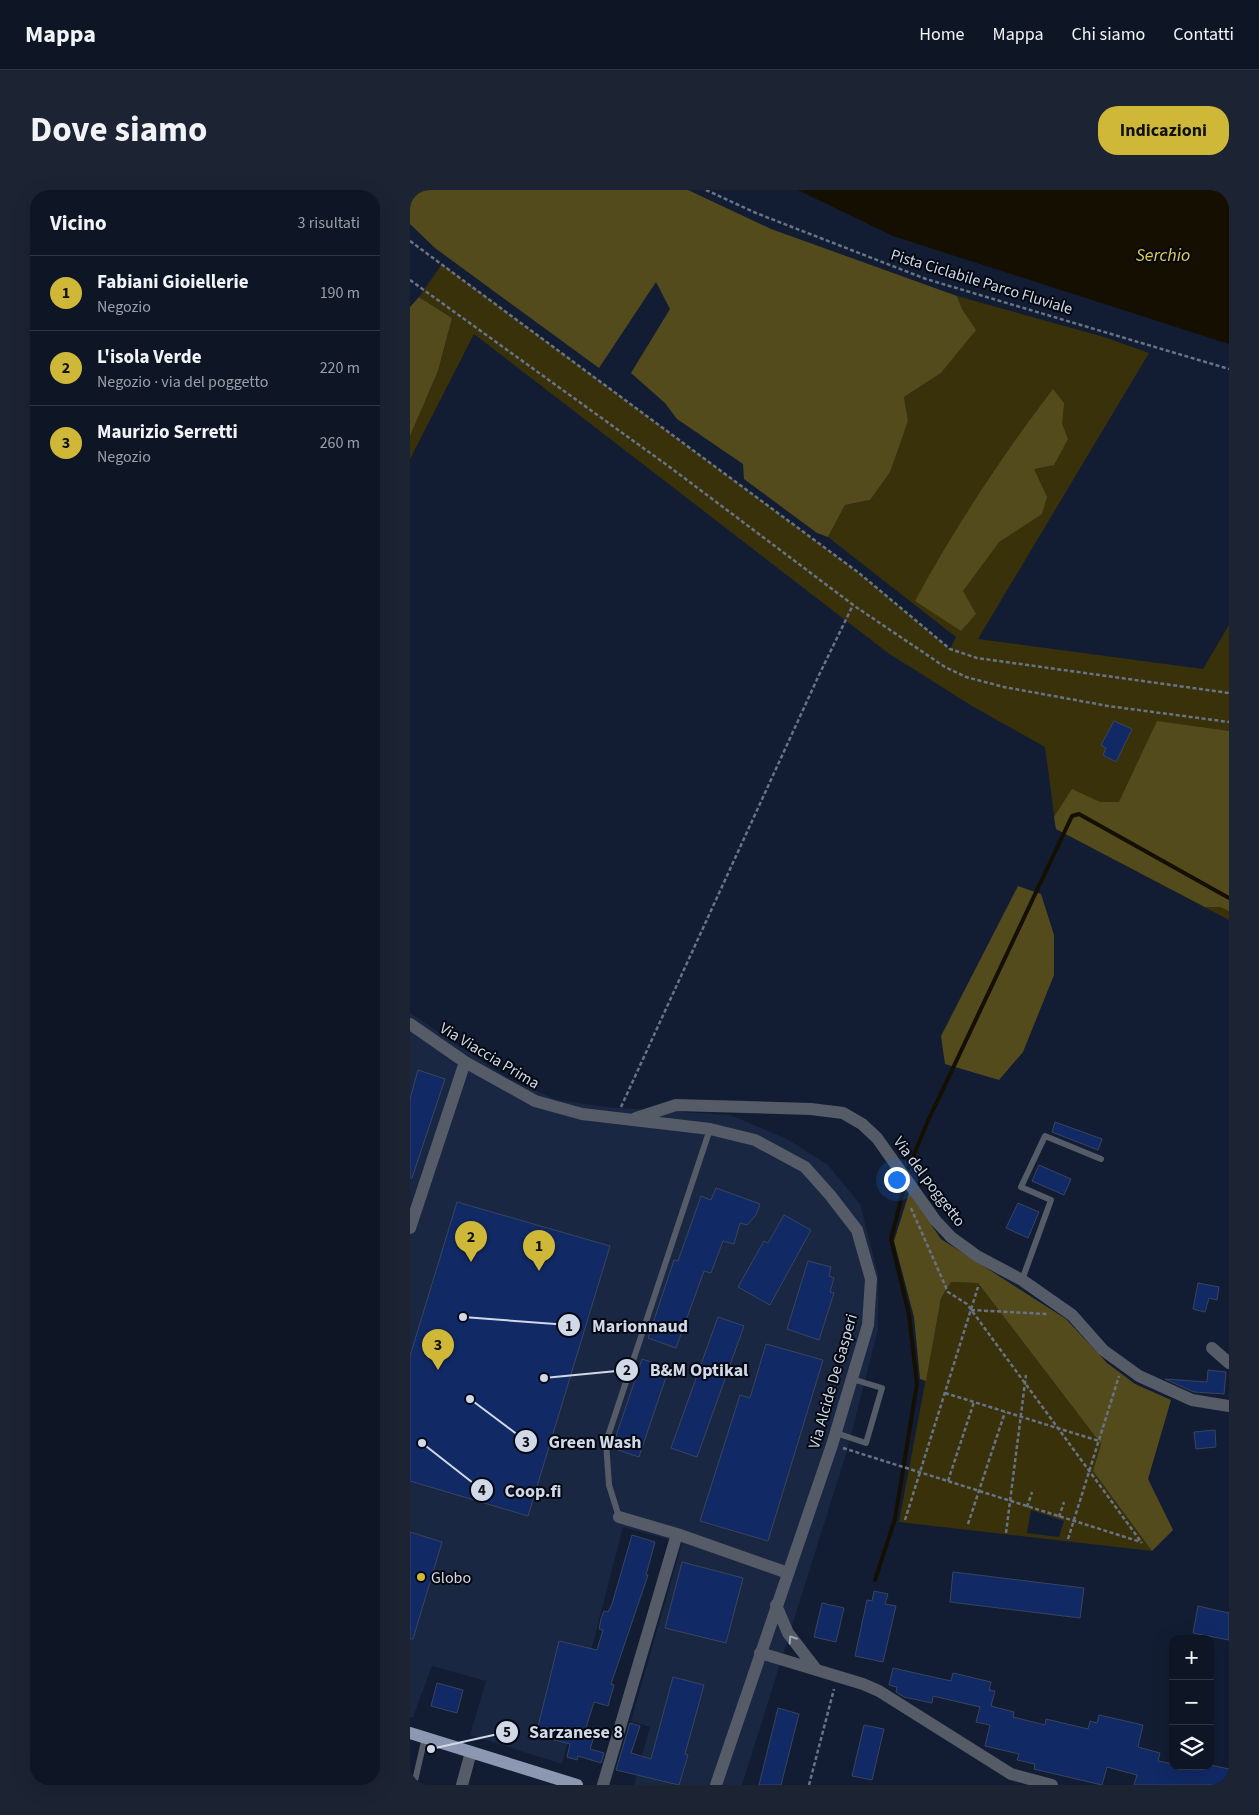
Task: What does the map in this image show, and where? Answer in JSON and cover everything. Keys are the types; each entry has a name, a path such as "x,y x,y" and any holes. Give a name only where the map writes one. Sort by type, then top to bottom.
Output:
{"main road":[{"path":"410,1733 577,1785"}],"street":[{"name":"Via Viaccia Prima","path":"410,1024 465,1062 535,1101 582,1114 639,1120"},
{"path":"410,1228 465,1062"},
{"name":"Via del poggetto","path":"639,1120 676,1105 811,1109 843,1113 862,1124 877,1138 951,1237 977,1256 1022,1280 1072,1315 1103,1350 1139,1376 1192,1400 1229,1406"},
{"name":"Via Alcide De Gasperi","path":"639,1120 710,1129 755,1140 805,1167 830,1195 856,1230 871,1280 868,1325 834,1439 715,1784"},
{"path":"1212,1348 1229,1363"},
{"path":"619,1517 677,1534 788,1573"},
{"path":"603,1785 677,1534"},
{"path":"776,1605 788,1633 815,1668"},
{"path":"760,1652 837,1675 879,1691 1011,1774 1052,1785"},
{"path":"462,1785 471,1752"}],"lane":[{"path":"619,1517 609,1485 606,1442 710,1129"},
{"path":"1022,1280 1051,1200 1021,1187 1045,1136 1101,1159"},
{"path":"834,1439 866,1443 882,1388 852,1379"},
{"path":"414,1785 425,1738"}],"path":[{"name":"Pista Ciclabile Parco Fluviale","path":"706,190 756,213 926,279 1229,369"},
{"path":"410,241 859,573 950,649 977,658 1229,693"},
{"path":"410,280 671,468 853,605 902,640 945,667 966,676 1004,687 1108,706 1229,722"},
{"path":"616,1117 814,684 853,605"},
{"path":"834,1439 908,1469 1142,1543 967,1304 948,1292 910,1210 914,1189"},
{"path":"904,1520 978,1288"},
{"path":"971,1310 1048,1314"},
{"path":"1068,1539 1123,1366"},
{"path":"1006,1533 1026,1375"},
{"path":"945,1393 1099,1441"},
{"path":"948,1481 974,1402"},
{"path":"968,1524 1005,1412"},
{"path":"1027,1506 1032,1492"},
{"path":"1059,1517 1064,1502"},
{"path":"809,1785 837,1675"}],"shaded area":[{"path":"410,190 688,190 771,229 957,296 962,309 976,330 941,373 904,397 908,421 890,472 870,500 845,505 828,537 817,533 744,479 743,464 677,419 665,403 631,373 670,309 656,282 599,368 435,248 410,224"},
{"path":"442,264 859,573 950,649 956,637 828,537 845,505 870,500 908,421 904,397 941,373 975,330 962,309 957,296 1104,337 1149,353 978,639 1203,669 1229,625 1229,920 1056,829 1045,747 972,706 888,653 474,334 410,459 410,436 438,371 452,318 419,297"},
{"path":"419,297 452,318 438,371 410,436 410,307"},
{"path":"1053,389 1064,403 1062,424 1068,439 1054,465 1034,469 1047,497 1042,514 999,542 963,591 976,614 961,631 915,601 946,546 980,492"},
{"path":"1157,721 1229,731 1229,911 1220,907 1205,907 1056,829 1054,817 1072,789 1100,802 1119,802"},
{"path":"1018,886 1041,894 1054,935 1054,975 1023,1052 999,1080 945,1064 941,1036"},
{"path":"410,1013 509,1079 557,1100 606,1107 730,1115 787,1139 828,1165 860,1204 878,1274 878,1330 846,1454 742,1785 634,1785 650,1727 631,1721 682,1543 623,1527 562,1764 470,1735 486,1681 432,1666 413,1717 410,1717"},
{"path":"909,1193 941,1239 1066,1319 1107,1363 1135,1384 1171,1400 1148,1479 1173,1530 1152,1551 1093,1471 1101,1444 978,1283 951,1282 941,1298 926,1381 920,1379 914,1317 894,1241"},
{"path":"951,1282 978,1283 1101,1444 1093,1471 1152,1551 899,1522 941,1298","holes":["1031,1510 1064,1521 1059,1537 1027,1533"]}],"water":[{"name":"Serchio","path":"798,190 1229,190 1229,344 893,236"}],"building":[{"path":"1114,721 1132,729 1116,762 1103,755 1106,748 1101,745"},
{"path":"418,1070 445,1079 412,1178 410,1178 410,1099"},
{"path":"1055,1122 1102,1139 1098,1150 1052,1132"},
{"path":"1039,1165 1071,1179 1064,1195 1032,1181"},
{"path":"716,1188 760,1204 756,1215 747,1225 740,1223 734,1244 723,1241 711,1273 704,1271 676,1348 648,1338 674,1260 678,1261 701,1196 711,1200"},
{"path":"457,1202 610,1246 528,1516 410,1481 410,1356"},
{"path":"1018,1203 1039,1212 1028,1238 1006,1228"},
{"path":"784,1215 811,1230 770,1305 738,1287 764,1241 768,1243"},
{"path":"808,1261 831,1267 829,1276 834,1278 830,1292 834,1293 819,1340 787,1329"},
{"path":"1198,1283 1219,1287 1217,1300 1209,1298 1205,1312 1193,1309"},
{"path":"718,1317 744,1326 697,1457 671,1448"},
{"path":"766,1344 823,1360 768,1541 700,1521 740,1395 750,1398"},
{"path":"642,1359 669,1368 639,1457 612,1448"},
{"path":"1208,1370 1226,1372 1224,1394 1194,1392 1165,1379 1207,1382"},
{"path":"1215,1430 1216,1447 1196,1449 1194,1432"},
{"name":"Globo","path":"410,1532 442,1542 413,1639 410,1639"},
{"path":"632,1535 655,1542 646,1575 648,1575 611,1684 614,1685 608,1706 594,1702 584,1734 594,1737 590,1749 604,1753 601,1763 578,1756 577,1760 567,1757 570,1744 536,1735 559,1641 597,1650 603,1630 599,1629 601,1619 604,1611 608,1612 612,1604"},
{"path":"682,1562 743,1578 726,1643 665,1628"},
{"path":"953,1572 1084,1588 1080,1618 950,1602"},
{"path":"874,1591 888,1594 885,1604 896,1606 883,1662 855,1656 867,1600 872,1601"},
{"path":"822,1603 844,1608 836,1642 814,1637"},
{"path":"1198,1606 1229,1613 1229,1640 1214,1637 1214,1635 1193,1633"},
{"path":"893,1668 951,1681 953,1673 991,1682 989,1690 995,1691 991,1706 1014,1712 1013,1717 1045,1725 1046,1719 1088,1729 1090,1721 1097,1723 1099,1715 1143,1725 1138,1747 1160,1753 1158,1761 1169,1763 1169,1770 1214,1770 1214,1766 1229,1769 1229,1785 1134,1785 1137,1775 1107,1767 1102,1785 1034,1769 1035,1764 1017,1760 1019,1754 985,1746 990,1725 976,1722 980,1707 933,1696 932,1703 904,1697 896,1692 897,1687 889,1685"},
{"path":"673,1677 704,1685 685,1754 688,1755 679,1785 616,1770 630,1723 640,1726 631,1753 651,1759"},
{"path":"437,1683 463,1690 457,1713 431,1706"},
{"path":"778,1708 799,1714 781,1785 759,1785"},
{"path":"864,1725 884,1729 872,1780 852,1776"}],"waterway":[{"path":"908,1169 927,1123 1072,816 1079,814 1229,898"},
{"path":"875,1580 895,1519 917,1384 909,1315 891,1239 904,1188"}],"place":[{"name":"L'isola Verde","path":"471,1262"},
{"name":"Fabiani Gioiellerie","path":"539,1271"},
{"name":"Marionnaud","path":"463,1317"},
{"name":"Maurizio Serretti","path":"438,1370"},
{"name":"B&M Optikal","path":"544,1378"},
{"name":"Green Wash","path":"470,1399"},
{"name":"Coop.fi","path":"422,1443"},
{"name":"Globo","path":"421,1577"},
{"name":"Sarzanese 8","path":"431,1749"}]}
